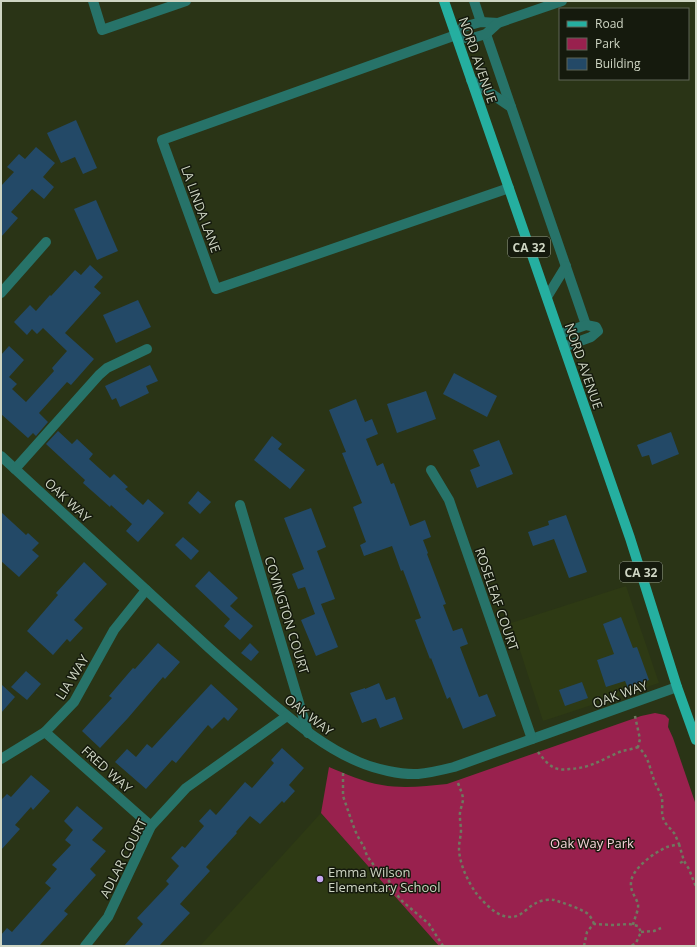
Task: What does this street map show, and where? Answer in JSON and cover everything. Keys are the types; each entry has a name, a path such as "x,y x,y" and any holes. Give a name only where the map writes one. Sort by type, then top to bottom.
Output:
{"main road":[{"name":"NORD AVENUE","path":"444,1 630,538 677,687 696,740"}],"street":[{"path":"93,1 102,30 186,1"},
{"name":"NORD AVENUE","path":"474,1 481,22"},
{"path":"498,23 481,22 463,27 456,35 468,39 486,34 498,23 557,2"},
{"name":"NORD AVENUE","path":"486,34 586,325"},
{"name":"LA LINDA LANE","path":"456,35 162,140 216,289 509,188"},
{"path":"471,80 511,107"},
{"path":"1,293 46,242"},
{"path":"546,296 566,266"},
{"path":"560,334 586,325 597,329 592,337 564,347"},
{"path":"15,469 107,368 146,349"},
{"name":"OAK WAY","path":"1,456 146,590 287,716 333,750 360,763 395,772 418,774 454,767 677,687"},
{"name":"ROSELEAF COURT","path":"431,470 449,500 532,739"},
{"name":"COVINGTON COURT","path":"240,505 308,733"},
{"name":"LIA WAY","path":"1,759 45,732 74,702 114,630 146,590"},
{"name":"ADLAR COURT","path":"85,946 108,917 151,826 186,788 287,716"},
{"name":"FRED WAY","path":"45,732 151,826"}],"path":[{"path":"635,716 640,739 638,747"},
{"path":"538,752 552,767 556,769 568,769 593,765 624,751 638,747"},
{"path":"638,747 647,758 654,782 660,791 664,820 675,834 684,861 696,887"},
{"path":"343,772 343,796 353,825 367,856 389,881 394,891 408,907 429,924 443,946"},
{"path":"458,783 463,799 459,817 461,830 459,842 460,858 469,882 485,904 502,916 513,917 520,915 536,903 546,900 554,900 581,910 592,919 594,924"},
{"path":"632,925 638,904 631,889 630,884 632,878 644,863 657,853 668,846 679,844"},
{"path":"680,863 684,861"},
{"path":"584,946 587,932 594,924 628,924 638,926 641,932"},
{"path":"641,932 654,931 661,928"},
{"path":"631,946 636,943 641,932"}],"shaded area":[{"path":"626,586 659,683 543,721 511,623"},
{"name":"Emma Wilson Elementary School","path":"321,813 439,946 200,946"}],"green space":[{"name":"Oak Way Park","path":"655,713 665,715 669,719 668,727 696,805 696,946 439,946 321,813 329,767 375,784 398,787 414,787 447,784 641,716"}],"building":[{"path":"76,120 97,168 83,174 75,157 61,163 47,133"},
{"path":"36,147 55,163 43,177 54,187 44,199 32,189 11,212 18,218 1,237 1,186 14,172 7,167 19,154 25,159"},
{"path":"96,200 118,251 97,260 74,209"},
{"path":"90,265 103,277 94,287 101,293 65,333 94,359 71,385 67,382 39,413 48,422 36,436 33,433 28,438 1,414 1,355 9,346 24,360 9,377 17,384 12,389 26,402 54,371 52,368 67,351 43,328 37,334 32,329 27,335 14,322 30,305 36,311 75,270 81,275"},
{"path":"138,300 151,327 116,343 103,315"},
{"path":"150,365 158,381 146,386 149,393 120,407 116,398 112,400 105,386"},
{"path":"454,373 497,396 487,417 443,394"},
{"path":"426,391 436,419 397,433 387,404"},
{"path":"356,399 365,422 372,419 378,434 366,439 377,466 383,463 391,484 394,483 410,526 425,520 431,537 423,540 446,604 443,605 453,631 462,628 468,644 460,647 479,697 487,694 496,716 463,729 450,697 447,699 431,658 430,659 415,620 421,618 403,570 401,571 392,546 364,556 360,545 366,542 353,507 362,503 342,453 346,452 329,410"},
{"path":"58,431 72,444 77,439 93,454 89,459 110,478 114,474 128,487 125,489 143,505 148,499 164,513 138,542 126,531 132,524 83,483 85,480 46,444"},
{"path":"671,432 679,454 652,465 649,455 642,457 637,445"},
{"path":"272,436 282,444 278,449 305,470 290,489 254,460"},
{"path":"499,440 513,474 477,488 470,470 480,466 473,450"},
{"path":"198,491 211,502 200,514 188,503"},
{"path":"311,508 326,547 317,551 335,599 321,604 338,647 316,656 301,620 315,614 305,587 298,589 292,574 304,569 284,518"},
{"path":"1,512 26,535 28,533 39,543 32,550 39,556 19,577 1,561"},
{"path":"566,515 587,572 569,578 554,539 533,546 528,532 549,525 548,521"},
{"path":"183,537 199,551 191,560 175,545"},
{"path":"84,562 107,584 74,620 83,628 70,642 67,639 53,655 27,631 58,595 56,593"},
{"path":"209,571 238,598 230,606 253,626 240,640 224,626 230,619 195,586"},
{"path":"621,617 633,648 637,647 649,680 628,688 625,681 606,687 597,660 614,654 603,624"},
{"path":"158,643 180,662 165,679 163,677 100,748 82,731 112,698 109,696 133,668 135,669"},
{"path":"250,643 259,652 251,661 241,653"},
{"path":"26,671 41,684 27,700 11,687"},
{"path":"582,682 588,698 565,706 559,690"},
{"path":"379,683 386,700 395,697 403,719 380,728 376,718 362,723 350,693"},
{"path":"1,684 15,697 1,713"},
{"path":"211,684 238,709 228,721 224,717 212,729 208,725 176,763 172,760 146,789 115,762 127,749 136,757 147,744 152,748"},
{"path":"282,748 304,768 289,785 295,791 284,803 282,801 260,824 250,816 236,832 237,833 206,867 210,871 180,904 190,913 159,946 124,946 143,924 137,918 169,884 166,881 179,866 171,858 182,846 185,848 204,826 199,821 210,809 216,815 245,782 252,788 274,763 271,760"},
{"path":"31,775 50,791 33,810 31,807 15,825 20,829 1,850 1,800 7,794 11,797"},
{"path":"77,806 103,828 92,840 106,851 90,869 96,875 64,911 68,914 39,946 1,946 1,935 7,928 12,932 51,888 45,883 57,869 52,865 71,845 65,840 73,830 64,821"}],"place":[{"name":"Emma Wilson Elementary School","path":"320,879"}]}
